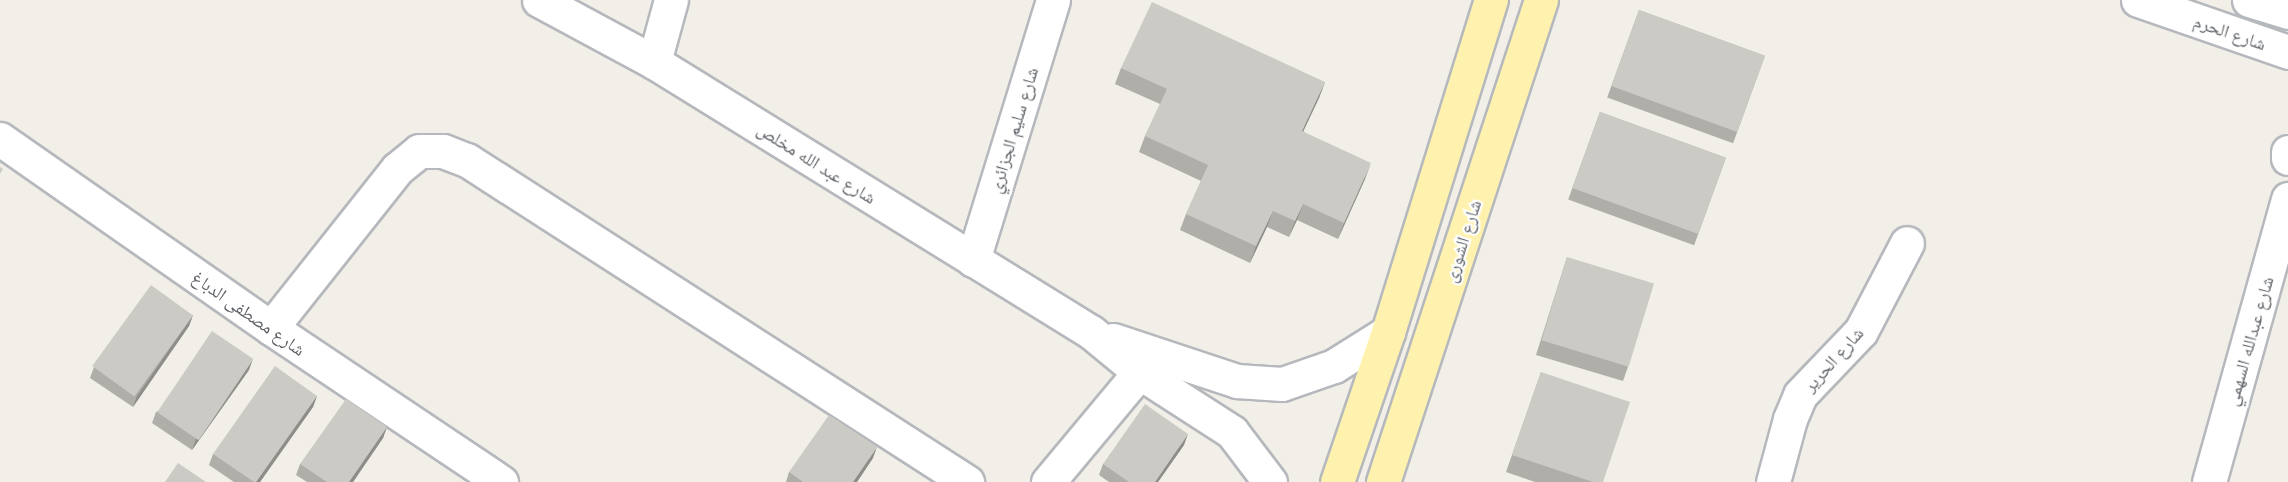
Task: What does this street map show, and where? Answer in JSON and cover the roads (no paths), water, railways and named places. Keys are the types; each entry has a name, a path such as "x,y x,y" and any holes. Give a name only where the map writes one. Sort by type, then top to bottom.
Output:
{"main road":[{"path":"1337,482 1388,332 1491,0"},
{"name":"شارع الشورى","path":"1383,482 1542,0"}],"street":[{"name":"شارع عبد الله مخلص","path":"539,0 654,62 973,260 1148,364 1232,432 1270,482"},
{"path":"654,62 671,0"},
{"name":"شارع سليم الجزائري","path":"973,260 1053,0"},
{"name":"شارع الحرم","path":"2138,0 2288,52"},
{"name":"شارع الحرم","path":"2249,0 2288,12"},
{"name":"شارع مصطفى الدباغ","path":"0,139 271,328 501,482"},
{"path":"271,328 397,169 419,151 443,151 466,160 967,482"},
{"path":"2288,152 2288,158"},
{"name":"شارع عبدالله السهمي","path":"2209,482 2288,199"},
{"name":"شارع الحرير","path":"1773,482 1790,419 1800,395 1861,331 1907,243"},
{"name":"شارع عبد الله مخلص","path":"1148,364 1237,381 1282,384 1334,366 1388,332"},
{"path":"1048,482 1148,364"}]}
